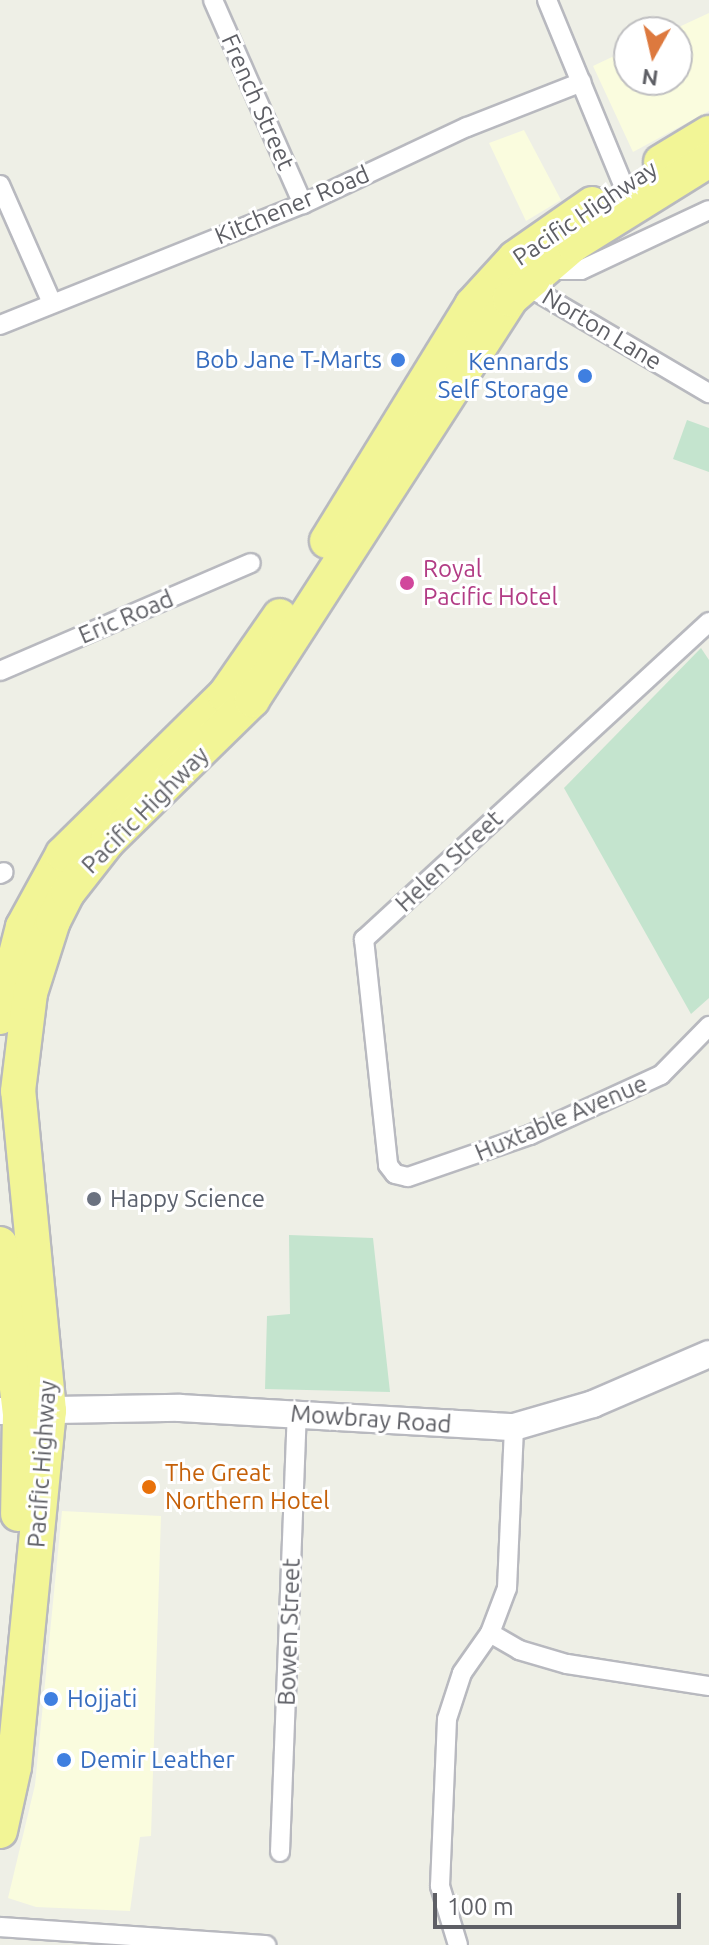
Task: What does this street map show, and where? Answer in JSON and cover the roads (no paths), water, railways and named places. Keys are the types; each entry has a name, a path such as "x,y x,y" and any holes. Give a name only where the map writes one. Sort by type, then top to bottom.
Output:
{"highway":[{"name":"Pacific Highway","path":"0,1831 14,1767 18,1091 30,993 53,921 86,865 252,700 495,319 540,261 623,184 705,141"},
{"name":"Pacific Highway","path":"0,1017 23,927 57,862 242,675 490,283 540,261 705,141"},
{"name":"Pacific Highway","path":"0,1244 17,1415 19,1504 0,1694"}],"main road":[{"name":"Mowbray Road","path":"17,1415 100,1407 297,1412 514,1427 593,1404 709,1354"}],"street":[{"name":"French Street","path":"213,0 303,204"},
{"path":"547,0 623,184"},
{"name":"Kitchener Road","path":"0,325 303,204 467,127 582,82"},
{"path":"0,185 52,303"},
{"path":"540,261 567,272 581,270 709,210"},
{"name":"Norton Lane","path":"490,283 540,261 709,393"},
{"name":"Eric Road","path":"0,671 251,563"},
{"name":"Helen Street","path":"395,1174 388,1165 364,939 709,622"},
{"name":"Huxtable Avenue","path":"395,1174 408,1177 530,1135 661,1075 709,1026"},
{"name":"Bowen Street","path":"280,1852 297,1412"},
{"path":"458,1945 440,1886 447,1719 462,1673 490,1633 511,1566 514,1427"},
{"path":"490,1633 519,1650 558,1662 709,1686"},
{"path":"0,1927 266,1943"}],"place":[{"name":"Bob Jane T-Marts","path":"398,360"},
{"name":"Kennards Self Storage","path":"585,376"},
{"name":"Royal Pacific Hotel","path":"407,583"},
{"name":"Happy Science","path":"94,1199"},
{"name":"The Great Northern Hotel","path":"149,1487"},
{"name":"Hojjati","path":"51,1699"},
{"name":"Demir Leather","path":"64,1760"}]}
